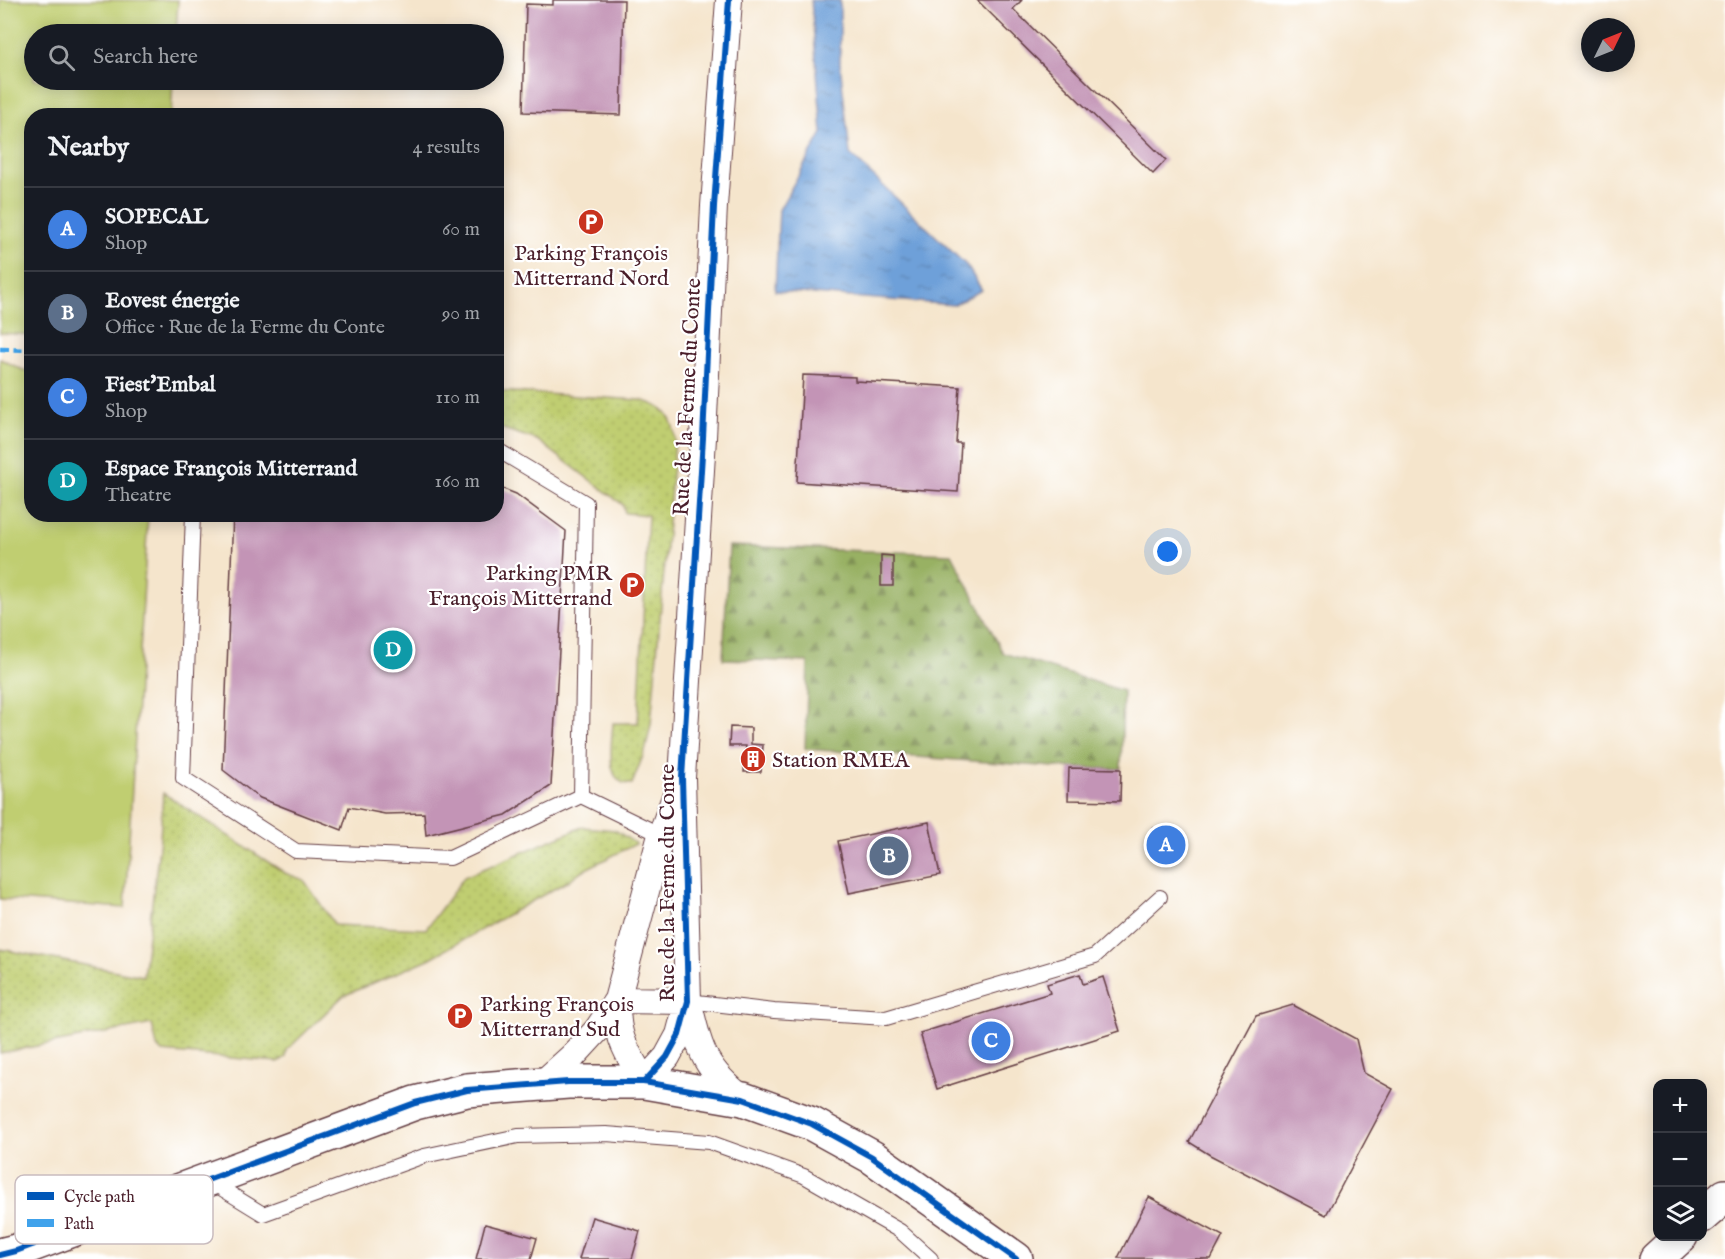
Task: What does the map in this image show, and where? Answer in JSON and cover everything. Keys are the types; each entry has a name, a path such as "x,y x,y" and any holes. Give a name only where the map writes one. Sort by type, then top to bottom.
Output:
{"street":[{"name":"Rue de la Ferme du Conte","path":"729,0 714,206 704,417 682,778 688,1001 698,1042 705,1059 722,1082 743,1099"},
{"name":"Rue de la Ferme du Conte","path":"682,778 661,835 616,1000 616,1023 622,1042 644,1082 667,1057 679,1035 688,1001"},
{"name":"Rue de la Ferme du Conte","path":"543,1083 597,1030 616,1000"},
{"path":"616,1000 688,1001"},
{"path":"213,1178 416,1103 467,1090 543,1083 644,1082 743,1099 812,1124 872,1157 1016,1259"},
{"path":"1707,1212 1725,1196"},
{"path":"1656,1259 1675,1241"},
{"path":"0,1255 35,1244"}],"lane":[{"path":"504,454 586,503 581,796"},
{"path":"194,522 183,778 296,850 450,858 581,796"},
{"path":"581,796 661,835"},
{"path":"688,1001 774,1011 886,1018 1095,956 1160,897"},
{"path":"213,1184 263,1214 424,1156 518,1136 606,1134 710,1142 804,1176 900,1231 931,1259"}],"green space":[{"path":"0,0 178,0 177,24 24,24 24,90 172,90 171,108 24,108 24,335 0,333"},
{"path":"0,359 24,370 24,522 148,522 125,908 0,899"},
{"path":"504,392 640,400 662,409 673,425 675,441 651,724 646,748 632,784 623,783 613,770 611,740 613,723 638,723 648,515 625,513 623,505 537,440 504,429"},
{"path":"729,546 952,554 1003,653 1123,691 1121,769 1069,768 805,749 808,662 723,659"},
{"path":"163,793 285,873 304,880 335,925 426,929 464,877 582,827 615,830 636,844 580,872 568,881 429,959 343,996 287,1050 286,1057 278,1062 162,1052 157,1047 152,1024 0,1053 0,949 143,976 160,839"}],"water":[{"path":"811,0 840,0 840,63 850,154 967,266 982,290 954,305 775,291 779,210 822,133"}],"building":[{"path":"553,0 624,0 621,115 523,112 526,4 553,5"},
{"path":"977,0 1022,0 1013,9 1166,160 1153,174"},
{"path":"803,375 855,377 855,381 960,387 956,443 961,443 958,492 797,482"},
{"path":"504,489 516,494 566,531 551,786 506,815 426,835 424,813 385,814 349,807 342,830 260,798 223,770 233,522 504,522"},
{"path":"881,555 893,556 893,586 881,586"},
{"name":"Station RMEA","path":"730,727 751,728 751,744 763,745 761,772 744,772 746,746 729,746"},
{"path":"1069,768 1121,769 1120,801 1068,800"},
{"path":"929,822 940,875 849,893 838,841"},
{"path":"1153,828 1179,831 1178,855 1151,853"},
{"path":"1080,974 1083,984 1103,977 1120,1031 937,1089 920,1033 1050,993 1047,984"},
{"path":"1293,1005 1356,1039 1364,1073 1393,1089 1326,1215 1189,1142 1256,1016"},
{"path":"1149,1197 1223,1236 1211,1259 1118,1258"},
{"path":"592,1217 640,1231 632,1259 579,1259"},
{"path":"485,1224 537,1238 531,1259 476,1259"}],"marked path":[{"path":"0,349 24,350"}],"cycle path":[{"path":"644,1082 667,1057 679,1035 688,1001 682,778 703,438 714,206 729,0"},
{"path":"213,1178 415,1103 467,1090 568,1082 644,1082 743,1099 812,1124 872,1157 1016,1259"},
{"path":"0,1255 35,1244"}],"place":[{"name":"Parking François Mitterrand Nord","path":"591,222"},
{"name":"Parking PMR François Mitterrand","path":"632,585"},
{"name":"Espace François Mitterrand","path":"393,650"},
{"name":"Station RMEA","path":"753,759"},
{"name":"SOPECAL","path":"1166,845"},
{"name":"Eovest énergie","path":"889,856"},
{"name":"Parking François Mitterrand Sud","path":"460,1016"},
{"name":"Fiest'Embal","path":"991,1041"}]}
